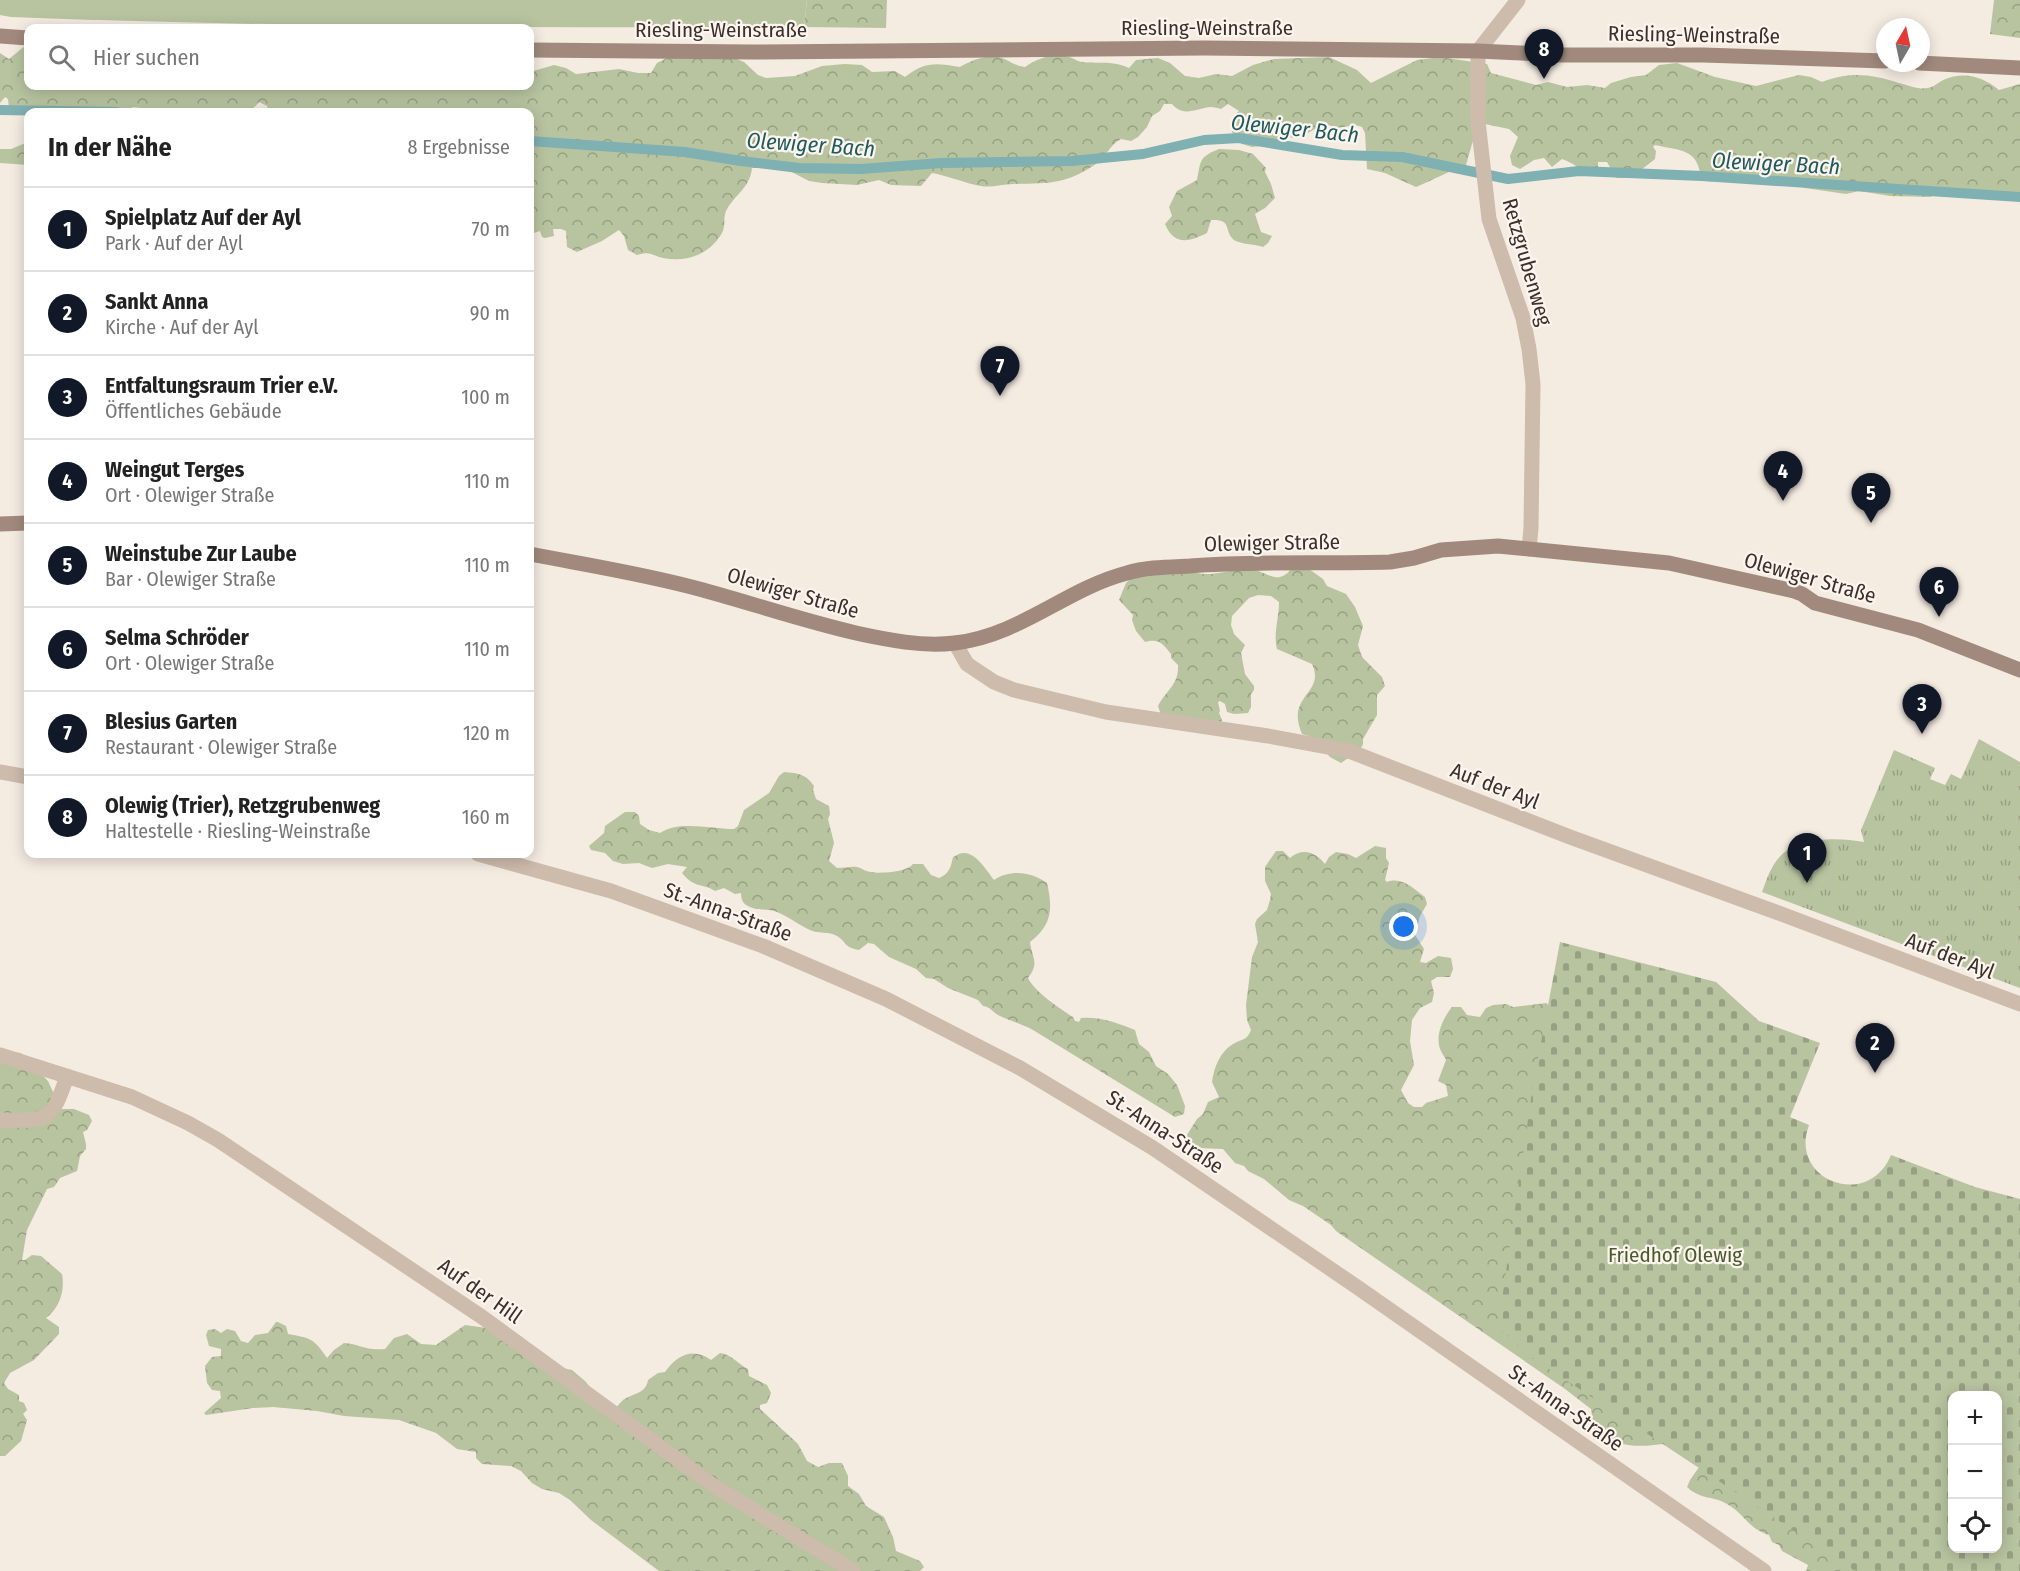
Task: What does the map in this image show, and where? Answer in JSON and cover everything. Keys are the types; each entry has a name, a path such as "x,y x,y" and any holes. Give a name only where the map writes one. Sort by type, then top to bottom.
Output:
{"street":[{"path":"1478,51 1518,0"},
{"path":"0,36 24,38"},
{"name":"Riesling-Weinstraße","path":"534,50 752,52 1204,48 1478,51 1564,55 1702,54 1876,61"},
{"name":"Retzgrubenweg","path":"1478,51 1478,122 1487,210 1523,318 1533,384 1529,549"},
{"path":"1930,64 2020,68"},
{"path":"0,524 24,523"},
{"name":"Olewiger Straße","path":"534,555 665,580 790,616 876,637 925,643 955,643 1009,628 1038,615 1088,587 1140,570 1207,565 1390,562 1441,550 1498,546 1669,563 1772,585 1803,594 1819,604 1946,639 2020,670"},
{"name":"Auf der Ayl","path":"955,643 967,664 994,682 1014,690 1106,711 1349,751 1570,837 2020,1005"},
{"path":"0,772 24,776"},
{"name":"St.-Anna-Straße","path":"492,858 601,888 763,946 886,999 1020,1068 1153,1148 1358,1287 1642,1488 1764,1571"},
{"name":"Auf der Hill","path":"0,1055 141,1101 188,1123 234,1150 482,1317 714,1486 853,1571"},
{"path":"0,1120 35,1120 46,1116 57,1104 67,1076"}],"green space":[{"path":"0,0 807,0 804,27 268,24 0,15"},
{"path":"807,0 887,0 886,28 804,27"},
{"path":"1994,0 2020,0 2020,38 1990,34"},
{"path":"24,47 24,90 534,90 534,71 554,65 576,74 619,69 651,73 657,63 667,58 737,59 744,62 758,75 766,78 795,76 822,66 845,64 862,65 872,72 895,71 905,77 925,66 960,67 985,57 1002,58 1025,67 1035,61 1058,55 1080,62 1111,63 1129,68 1136,60 1158,58 1170,63 1185,76 1199,78 1216,74 1232,76 1253,65 1274,59 1329,57 1357,70 1371,83 1417,60 1440,57 1487,64 1491,73 1536,85 1548,82 1567,87 1587,85 1605,88 1611,83 1646,75 1659,65 1677,63 1715,77 1756,86 1799,75 1822,82 1842,76 1861,75 1924,88 1951,77 1972,76 1986,81 1999,90 2020,84 2020,199 2015,201 1988,198 1948,189 1930,197 1890,196 1859,191 1846,194 1805,188 1787,179 1777,183 1770,176 1760,183 1750,174 1745,180 1733,183 1705,181 1701,179 1696,161 1692,156 1680,150 1655,145 1653,147 1656,151 1655,159 1641,170 1640,175 1636,178 1616,178 1607,162 1598,162 1598,169 1593,176 1562,159 1552,167 1544,158 1534,160 1520,169 1512,165 1510,156 1518,137 1509,129 1485,124 1474,137 1466,165 1416,187 1385,173 1367,169 1365,133 1362,127 1355,125 1337,128 1328,125 1298,138 1285,137 1270,145 1252,147 1242,144 1232,132 1231,120 1239,111 1228,104 1221,109 1211,107 1181,111 1172,104 1164,104 1160,111 1152,116 1147,127 1138,137 1131,141 1121,139 1103,158 1085,171 1066,179 1047,183 985,186 932,173 921,186 891,185 879,180 857,185 809,181 784,168 752,168 745,186 726,211 724,227 717,240 697,255 672,259 648,253 637,255 628,250 624,236 619,230 602,241 577,252 567,247 566,231 553,229 554,236 545,238 542,237 540,231 534,233 534,108 268,108 259,102 253,108 24,108 24,113 18,113 9,108 8,99 5,97 0,103 0,53 9,59"},
{"path":"24,144 24,165 0,163 0,149 11,149"},
{"path":"1219,149 1239,150 1253,154 1266,168 1265,172 1275,198 1255,214 1261,232 1272,236 1263,247 1234,240 1225,223 1218,220 1211,220 1207,233 1188,240 1177,239 1165,224 1172,216 1169,207 1177,191 1197,180 1204,157"},
{"path":"1147,564 1179,567 1204,574 1249,569 1276,577 1281,577 1291,569 1309,569 1323,579 1327,586 1346,594 1355,607 1363,626 1358,645 1362,657 1382,677 1385,686 1377,695 1377,715 1363,739 1360,750 1341,763 1330,757 1312,737 1302,734 1298,711 1311,689 1315,674 1312,664 1277,649 1279,602 1271,596 1258,595 1249,598 1232,616 1231,625 1234,634 1245,645 1241,653 1245,674 1254,686 1248,713 1227,712 1225,704 1220,701 1218,702 1221,723 1161,715 1158,706 1177,677 1178,665 1171,658 1166,647 1154,641 1145,642 1136,631 1132,620 1133,615 1119,600 1126,583"},
{"path":"1979,739 2020,762 2020,988 1762,892 1773,866 1780,856 1790,849 1801,844 1827,839 1864,842 1861,830 1894,750 1935,768 1930,779 1945,785 1951,774 1961,779"},
{"path":"784,772 798,774 808,779 814,786 816,799 829,806 828,819 834,843 829,861 837,868 855,867 875,873 900,871 913,864 923,864 931,875 939,878 949,870 953,857 963,853 977,859 994,880 1007,874 1021,873 1034,876 1047,883 1050,901 1049,916 1043,929 1030,942 1034,968 1028,978 1041,994 1073,1017 1075,1021 1079,1022 1081,1018 1102,1019 1135,1030 1139,1044 1149,1052 1156,1066 1168,1074 1177,1085 1185,1106 1184,1114 1175,1117 1033,1030 998,1015 978,1000 948,988 934,979 926,978 916,969 889,957 874,944 868,943 859,950 854,949 834,934 816,932 774,911 750,907 744,903 741,893 735,894 724,888 715,891 695,884 682,873 687,867 668,864 652,868 639,863 623,864 613,861 605,853 591,850 589,846 604,833 605,826 625,812 635,812 639,816 640,824 660,833 667,829 686,826 734,829 738,826 744,810 769,793"},
{"path":"1375,846 1386,848 1386,858 1389,863 1385,880 1403,882 1425,897 1427,904 1420,916 1415,935 1424,949 1420,962 1426,963 1438,956 1451,958 1453,969 1450,977 1437,977 1431,981 1434,993 1432,1002 1420,1008 1412,1020 1410,1041 1414,1065 1401,1090 1408,1103 1414,1107 1422,1107 1426,1103 1448,1096 1446,1085 1438,1081 1446,1060 1438,1040 1443,1022 1452,1007 1461,1007 1467,1015 1480,1017 1486,1008 1493,1005 1506,1004 1513,1007 1547,1003 1668,1443 1638,1446 1620,1443 1603,1436 1594,1430 1591,1409 1565,1389 1336,1231 1331,1225 1303,1206 1289,1200 1264,1179 1235,1163 1223,1149 1199,1148 1187,1143 1185,1138 1203,1114 1208,1102 1219,1097 1212,1082 1218,1060 1228,1047 1246,1038 1251,1030 1247,1020 1246,1005 1252,957 1258,942 1255,924 1267,910 1271,894 1265,881 1265,867 1276,851 1283,851 1290,858 1299,853 1309,852 1325,864 1336,852 1356,858"},
{"name":"Friedhof Olewig","path":"1560,942 1716,982 1759,1021 1820,1043 1790,1117 1809,1125 1806,1144 1810,1161 1820,1173 1834,1182 1849,1185 1866,1182 1880,1172 1891,1155 1975,1187 2020,1199 2020,1571 1855,1571 1531,1357 1498,1327 1533,1085"},
{"path":"0,1051 21,1053 48,1081 61,1109 74,1109 89,1115 92,1121 87,1130 83,1132 86,1149 80,1156 77,1171 60,1178 54,1187 47,1189 27,1230 22,1260 32,1255 41,1256 62,1274 63,1286 58,1304 46,1318 59,1327 59,1334 34,1360 10,1373 4,1383 8,1389 19,1395 19,1401 24,1403 27,1410 23,1414 27,1420 21,1441 5,1456 0,1456"},
{"path":"276,1322 286,1326 288,1334 307,1338 315,1343 327,1358 344,1343 372,1349 385,1349 394,1338 407,1334 421,1344 436,1345 465,1325 494,1329 556,1367 572,1370 586,1382 610,1415 623,1400 642,1391 648,1380 658,1373 665,1372 680,1357 698,1354 711,1360 720,1353 724,1354 748,1369 749,1376 767,1385 771,1393 767,1403 760,1405 760,1409 798,1444 807,1461 818,1467 829,1463 842,1463 848,1476 848,1486 859,1494 866,1506 884,1517 893,1537 896,1551 920,1561 924,1567 920,1571 659,1571 559,1493 542,1489 532,1483 521,1471 511,1466 482,1464 476,1458 476,1452 457,1449 436,1433 399,1420 273,1407 206,1415 204,1413 221,1398 220,1391 212,1390 207,1383 205,1366 212,1357 221,1356 221,1349 209,1346 206,1335 208,1330 215,1329 221,1333 227,1329 235,1331 241,1341 248,1343 255,1335 268,1333"},
{"path":"1702,1463 1904,1571 1806,1571 1808,1565 1782,1551 1779,1545 1772,1542 1769,1535 1756,1528 1733,1508 1687,1487"}],"waterway":[{"name":"Olewiger Bach","path":"0,110 24,110"},
{"name":"Olewiger Bach","path":"534,141 685,152 799,168 861,169 941,163 1072,161 1143,154 1204,140 1239,138 1342,155 1402,157 1508,179 1579,171 1702,176 2020,197"}],"place":[{"name":"Olewig (Trier), Retzgrubenweg","path":"1544,79"},
{"name":"Blesius Garten","path":"1000,396"},
{"name":"Weingut Terges","path":"1783,501"},
{"name":"Weinstube Zur Laube","path":"1871,523"},
{"name":"Selma Schröder","path":"1939,617"},
{"name":"Entfaltungsraum Trier e.V.","path":"1922,734"},
{"name":"Spielplatz Auf der Ayl","path":"1807,883"},
{"name":"Sankt Anna","path":"1875,1073"}]}
